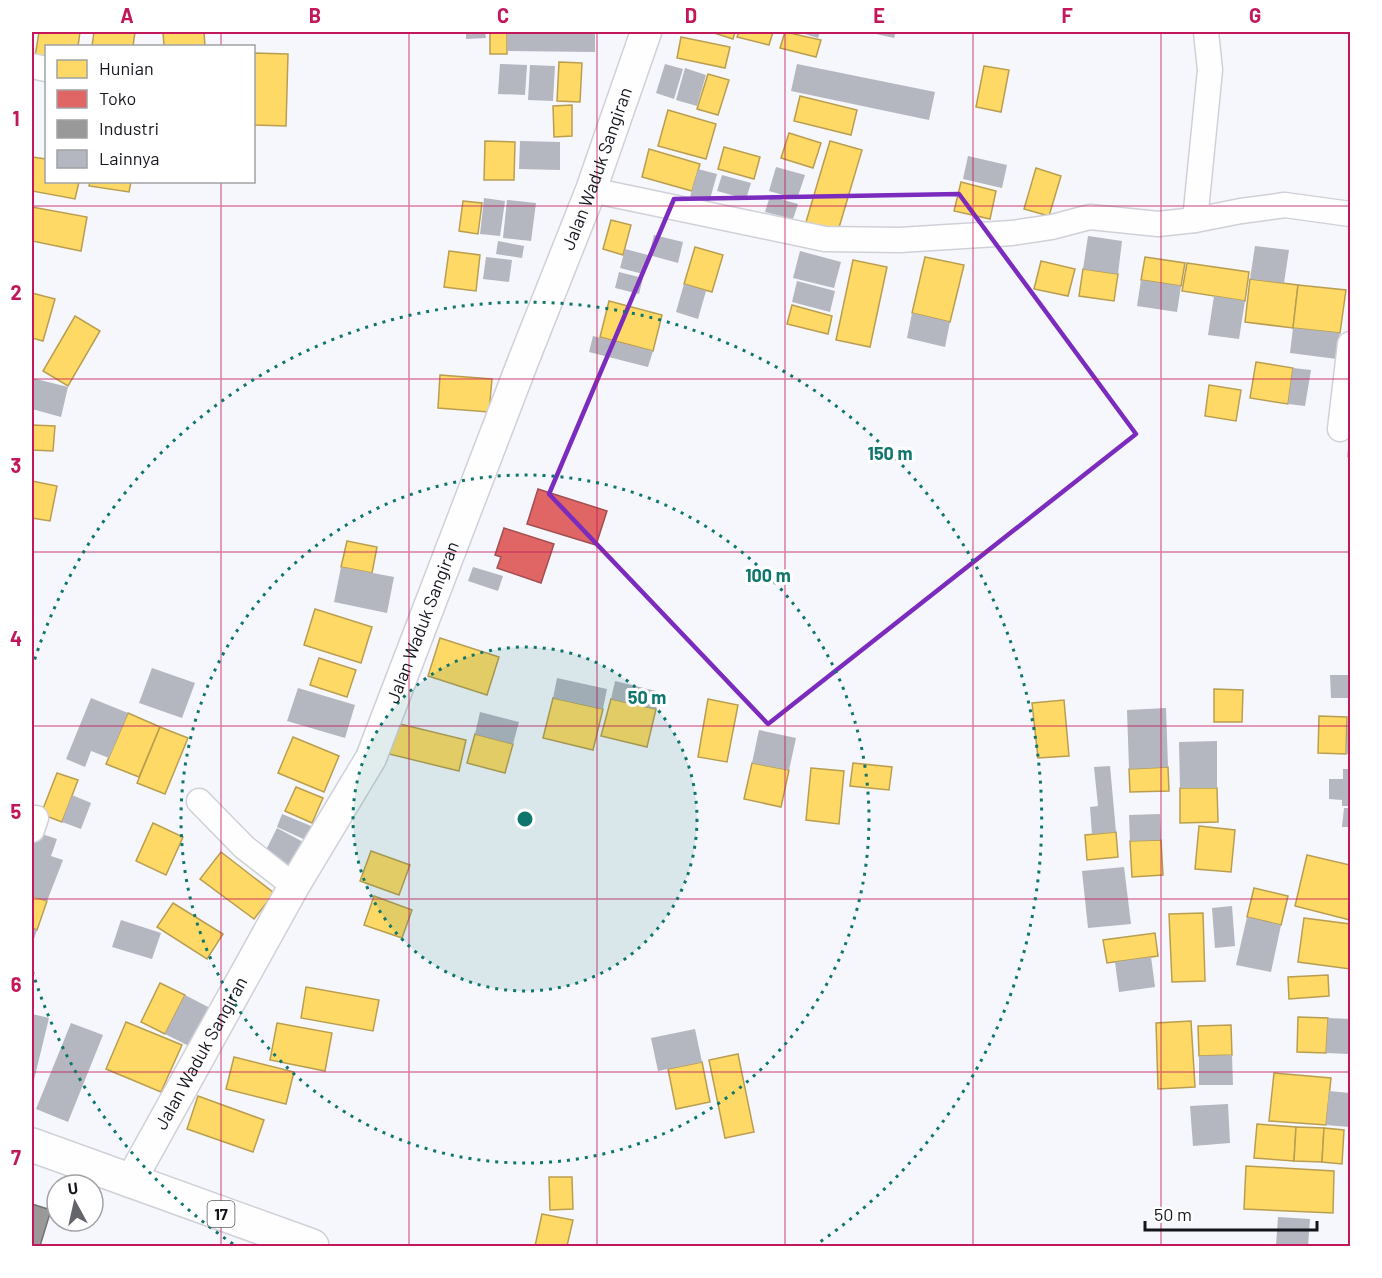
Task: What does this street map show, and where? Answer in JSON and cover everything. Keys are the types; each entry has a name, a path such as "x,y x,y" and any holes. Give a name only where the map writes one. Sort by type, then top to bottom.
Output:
{"highway":[{"name":"17","path":"32,1145 312,1246"}],"street":[{"name":"Jalan Waduk Sangiran","path":"130,1182 294,886 371,758 591,190 646,32"},
{"path":"1195,220 1210,70 1206,32"},
{"path":"591,190 825,239 900,240 1012,233 1052,227 1090,217 1158,224 1285,205 1350,214"},
{"path":"1340,429 1350,344"},
{"path":"199,801 244,847 294,886"}],"highlighted area":[{"path":"959,194 1136,434 768,724 549,494 674,199"}],"building: Hunian":[{"path":"39,32 80,32 78,45 45,45 45,59 35,57"},
{"path":"94,32 135,32 133,45 92,45"},
{"path":"163,32 204,32 205,45 164,45"},
{"path":"490,32 507,32 507,54 490,54"},
{"path":"711,32 735,32 733,39"},
{"path":"739,32 773,32 769,45 737,37"},
{"path":"785,32 821,40 816,57 780,48"},
{"path":"681,37 730,47 725,68 677,58"},
{"path":"255,53 288,54 286,126 255,125"},
{"path":"559,62 582,63 580,102 557,101"},
{"path":"984,66 1009,70 1001,112 976,107"},
{"path":"708,74 729,80 718,115 697,109"},
{"path":"800,96 857,110 851,135 794,121"},
{"path":"572,105 572,136 554,137 553,106"},
{"path":"668,110 716,124 706,159 658,146"},
{"path":"789,133 821,143 813,168 781,158"},
{"path":"485,141 515,142 514,180 484,180"},
{"path":"830,141 862,150 838,231 806,222"},
{"path":"724,147 760,157 754,179 718,169"},
{"path":"649,149 700,164 692,191 642,177"},
{"path":"32,157 45,159 45,183 79,183 75,199 32,191"},
{"path":"1036,168 1061,176 1049,216 1024,209"},
{"path":"961,182 996,191 990,219 954,211"},
{"path":"90,183 131,183 129,192 89,186"},
{"path":"463,201 482,203 478,234 459,231"},
{"path":"32,207 87,217 81,251 32,241"},
{"path":"611,220 631,225 623,255 603,249"},
{"path":"695,247 723,255 712,292 684,284"},
{"path":"449,251 480,255 476,291 444,287"},
{"path":"925,257 964,265 950,322 912,313"},
{"path":"1145,257 1185,263 1181,286 1141,280"},
{"path":"853,260 887,267 870,347 836,340"},
{"path":"1041,261 1075,269 1068,296 1034,289"},
{"path":"1187,263 1249,272 1245,301 1182,291"},
{"path":"1083,269 1118,274 1114,301 1079,296"},
{"path":"1250,279 1298,285 1293,328 1245,322"},
{"path":"1298,285 1346,290 1340,333 1293,328"},
{"path":"32,293 55,299 43,341 32,338"},
{"path":"609,301 662,315 653,351 600,337"},
{"path":"792,305 832,316 828,334 787,324"},
{"path":"75,316 100,331 68,386 43,371"},
{"path":"1256,362 1293,368 1288,404 1250,398"},
{"path":"440,375 492,379 489,412 438,408"},
{"path":"1209,385 1241,390 1236,421 1205,416"},
{"path":"32,425 55,426 53,451 32,450"},
{"path":"32,481 57,486 50,521 32,518"},
{"path":"347,541 377,547 372,573 341,567"},
{"path":"315,609 372,627 361,663 304,645"},
{"path":"440,638 499,657 487,695 428,676"},
{"path":"319,658 356,670 347,697 310,685"},
{"path":"1214,689 1243,690 1242,722 1214,722"},
{"path":"553,698 603,709 593,750 543,738"},
{"path":"611,699 656,709 647,747 601,736"},
{"path":"708,699 738,705 727,762 698,757"},
{"path":"1064,700 1069,756 1038,758 1032,703"},
{"path":"128,713 160,727 139,777 106,764"},
{"path":"1319,716 1347,717 1346,754 1318,753"},
{"path":"396,723 466,740 459,771 389,754"},
{"path":"160,727 188,738 165,794 137,783"},
{"path":"475,734 513,744 505,773 467,763"},
{"path":"293,737 339,756 324,792 278,773"},
{"path":"752,763 789,770 781,807 744,799"},
{"path":"853,763 892,767 889,790 850,786"},
{"path":"1168,767 1169,791 1130,792 1129,769"},
{"path":"811,768 844,771 839,824 806,820"},
{"path":"57,773 78,780 62,822 41,814"},
{"path":"296,787 323,798 312,823 285,811"},
{"path":"1180,788 1217,788 1218,822 1180,823"},
{"path":"153,823 183,837 166,875 136,861"},
{"path":"1199,826 1235,830 1231,872 1195,869"},
{"path":"1116,832 1118,857 1087,860 1085,835"},
{"path":"1161,840 1163,875 1132,877 1130,841"},
{"path":"371,851 410,865 399,895 360,881"},
{"path":"221,852 274,893 254,919 200,879"},
{"path":"1307,855 1350,865 1350,920 1295,906"},
{"path":"1254,888 1288,896 1281,925 1247,917"},
{"path":"32,896 47,901 37,930 32,928"},
{"path":"374,896 412,910 402,938 364,925"},
{"path":"173,903 223,934 207,959 157,927"},
{"path":"1203,913 1205,981 1172,982 1169,914"},
{"path":"1304,918 1350,924 1350,969 1298,962"},
{"path":"1155,933 1158,956 1107,963 1103,940"},
{"path":"1328,975 1329,996 1289,999 1288,977"},
{"path":"160,983 185,995 165,1034 141,1022"},
{"path":"306,987 379,1000 373,1031 301,1018"},
{"path":"1298,1017 1328,1018 1326,1053 1297,1052"},
{"path":"1191,1021 1195,1087 1158,1089 1156,1023"},
{"path":"126,1022 182,1045 161,1092 106,1069"},
{"path":"277,1023 332,1033 325,1071 270,1060"},
{"path":"1231,1025 1232,1055 1199,1056 1198,1026"},
{"path":"738,1054 754,1132 725,1138 709,1060"},
{"path":"234,1057 294,1072 286,1104 226,1089"},
{"path":"702,1062 710,1102 676,1109 668,1069"},
{"path":"1274,1073 1331,1078 1326,1125 1269,1121"},
{"path":"198,1096 264,1120 253,1152 187,1129"},
{"path":"1257,1124 1296,1127 1294,1161 1254,1158"},
{"path":"1296,1127 1324,1128 1322,1162 1294,1161"},
{"path":"1324,1128 1344,1130 1342,1164 1322,1162"},
{"path":"1246,1166 1334,1171 1333,1213 1244,1209"},
{"path":"549,1177 572,1177 573,1209 550,1210"},
{"path":"542,1214 573,1220 567,1246 535,1246"}],"building: Toko":[{"path":"538,489 607,511 596,545 527,524"},
{"path":"504,528 554,544 541,583 497,568 501,557 495,555"}],"building: Industri":[{"path":"32,1204 45,1208 45,1230 40,1246 32,1246"}],"building: Lainnya":[{"path":"466,32 485,32 486,38 466,39"},
{"path":"507,32 595,32 595,52 507,51"},
{"path":"798,32 820,32 818,38"},
{"path":"867,32 896,32 894,38"},
{"path":"500,64 527,65 525,95 498,94"},
{"path":"665,64 683,69 674,99 656,93"},
{"path":"797,64 935,92 929,120 791,91"},
{"path":"530,65 555,66 553,101 528,100"},
{"path":"685,68 706,75 697,106 676,100"},
{"path":"520,141 560,142 560,170 519,169"},
{"path":"968,156 1007,165 1002,188 963,179"},
{"path":"776,167 805,175 797,199 769,191"},
{"path":"698,169 717,174 707,210 688,204"},
{"path":"722,175 751,183 746,199 717,191"},
{"path":"770,196 798,204 793,219 765,212"},
{"path":"484,198 505,201 500,236 480,234"},
{"path":"507,200 536,203 531,241 503,238"},
{"path":"654,235 683,242 678,263 649,255"},
{"path":"1088,236 1122,241 1118,274 1083,269"},
{"path":"498,241 524,246 522,258 496,254"},
{"path":"1255,246 1289,250 1284,283 1250,279"},
{"path":"625,249 648,255 643,274 620,268"},
{"path":"800,251 841,262 834,288 793,278"},
{"path":"486,257 512,260 509,282 483,279"},
{"path":"619,272 643,278 639,294 615,288"},
{"path":"1141,280 1181,286 1177,312 1137,306"},
{"path":"797,281 835,291 830,312 792,302"},
{"path":"684,284 706,291 698,319 676,312"},
{"path":"1214,296 1245,301 1239,339 1208,335"},
{"path":"912,313 950,322 945,347 907,338"},
{"path":"1293,328 1340,333 1337,359 1290,353"},
{"path":"593,336 653,351 648,367 589,352"},
{"path":"1293,368 1311,370 1305,406 1288,404"},
{"path":"32,378 68,387 61,417 32,409"},
{"path":"1350,440 1350,458 1347,457"},
{"path":"341,567 394,577 387,613 334,602"},
{"path":"473,567 503,576 498,591 468,581"},
{"path":"152,668 195,683 182,718 139,703"},
{"path":"1330,675 1350,675 1350,698 1331,698"},
{"path":"557,678 607,689 603,709 553,698"},
{"path":"615,681 660,692 656,709 611,699"},
{"path":"298,688 355,705 345,738 287,721"},
{"path":"91,698 128,713 109,758 91,751 85,767 66,759"},
{"path":"1166,708 1168,767 1129,769 1127,710"},
{"path":"480,712 519,722 513,744 475,734"},
{"path":"1348,713 1350,713 1350,754 1346,754"},
{"path":"759,730 796,738 789,770 752,763"},
{"path":"1217,741 1217,788 1180,788 1179,742"},
{"path":"1110,766 1116,832 1092,834 1090,807 1098,806 1094,767"},
{"path":"1343,769 1350,769 1350,806 1342,806 1342,800 1329,799 1329,779 1343,779"},
{"path":"72,795 91,803 81,829 62,822"},
{"path":"1344,808 1350,808 1350,827 1342,827"},
{"path":"282,814 316,828 310,842 277,827"},
{"path":"1160,814 1161,840 1130,841 1129,815"},
{"path":"277,828 307,844 292,873 262,858"},
{"path":"36,832 57,839 51,856 63,860 47,901 32,896 32,845"},
{"path":"1124,867 1131,924 1088,928 1082,871"},
{"path":"1232,906 1235,946 1215,948 1212,908"},
{"path":"1247,917 1281,925 1271,972 1236,965"},
{"path":"121,920 161,933 152,959 112,947"},
{"path":"32,928 37,930 32,945"},
{"path":"1151,957 1155,987 1119,992 1115,962"},
{"path":"185,995 210,1008 191,1047 165,1034"},
{"path":"32,1014 49,1018 32,1088"},
{"path":"1328,1018 1350,1019 1350,1054 1326,1053"},
{"path":"71,1023 103,1035 68,1122 36,1109"},
{"path":"695,1029 702,1062 658,1071 651,1038"},
{"path":"1232,1055 1233,1085 1199,1085 1199,1056"},
{"path":"1329,1091 1350,1093 1349,1127 1326,1125"},
{"path":"1228,1104 1230,1143 1193,1146 1190,1106"},
{"path":"1278,1217 1310,1219 1308,1246 1276,1245"}]}
